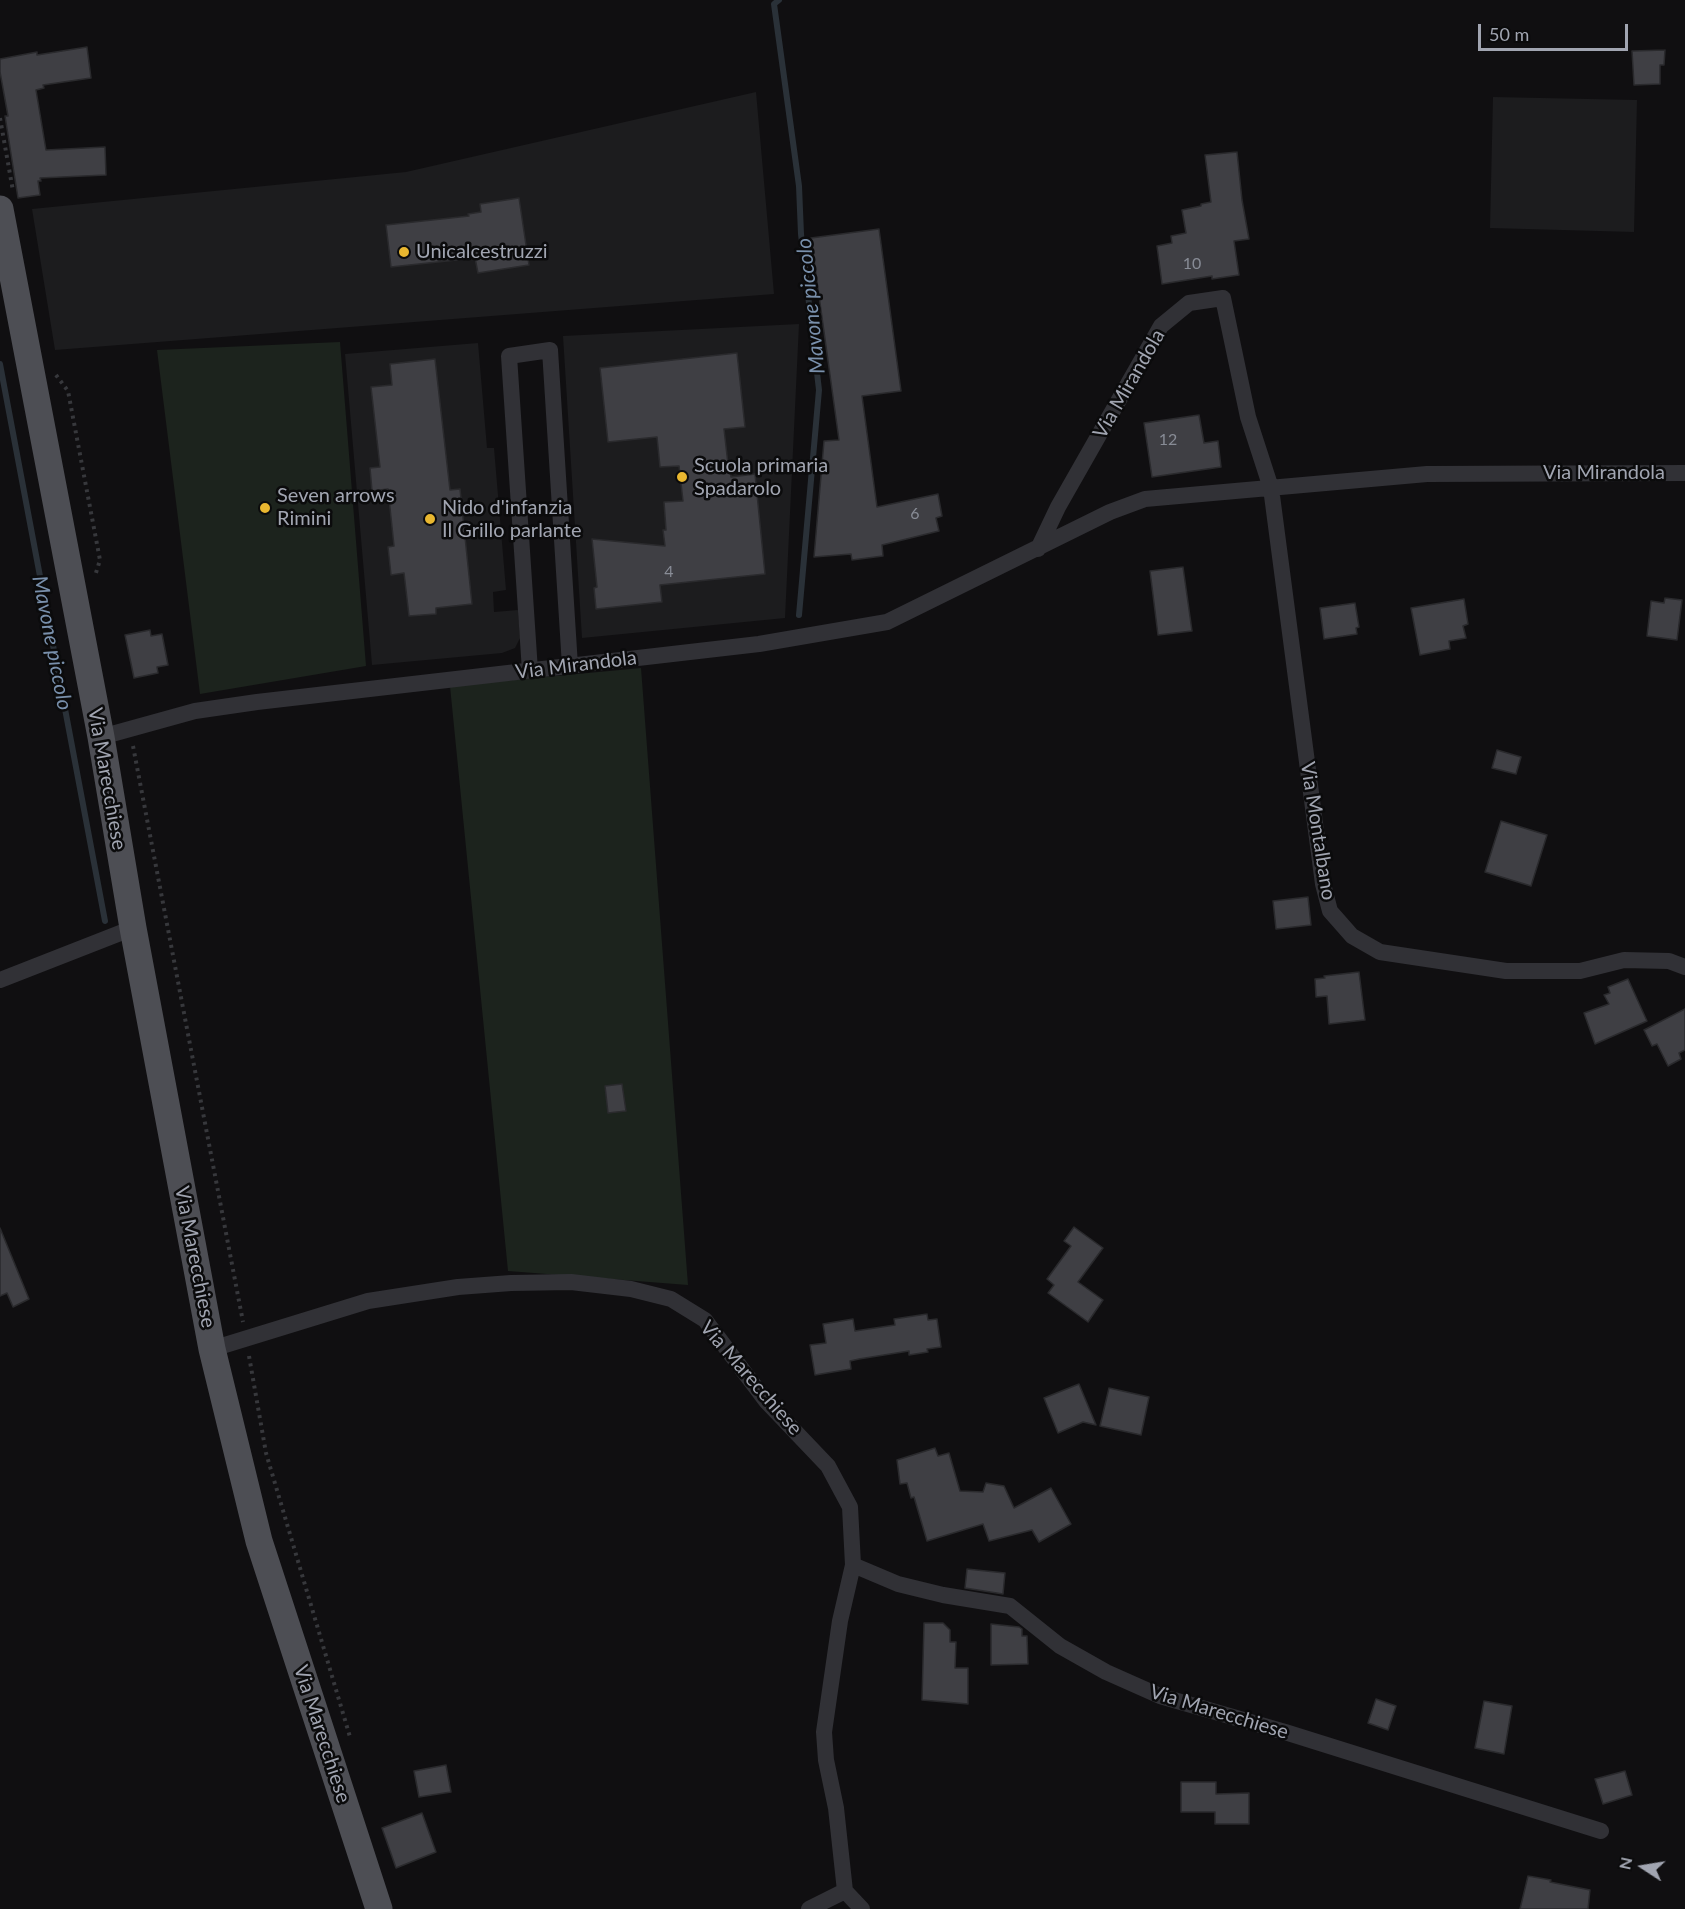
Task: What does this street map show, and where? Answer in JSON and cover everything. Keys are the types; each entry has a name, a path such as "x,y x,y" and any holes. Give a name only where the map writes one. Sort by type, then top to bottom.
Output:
{"main road":[{"name":"Via Marecchiese","path":"1,219 101,737 133,928 212,1349 260,1541 379,1909"}],"street":[{"name":"Via Mirandola","path":"1038,549 1058,507 1161,326 1189,303 1223,298 1248,417 1271,488"},
{"path":"530,670 509,356 550,350 570,666"},
{"name":"Via Mirandola","path":"101,737 195,711 759,644 887,622 1110,512 1145,499 1427,474 1685,473"},
{"name":"Via Montalbano","path":"1271,488 1323,884 1330,911 1344,928 1352,936 1380,952 1506,971 1580,970 1624,960 1669,962 1685,967"},
{"path":"0,980 133,928"},
{"name":"Via Marecchiese","path":"212,1349 368,1300 511,1282 572,1282 631,1289 671,1299 705,1320 766,1401 828,1466 850,1507 853,1565 840,1621 824,1732 826,1760 836,1808 845,1891"},
{"name":"Via Marecchiese","path":"853,1565 898,1584 943,1595 1010,1606 1060,1646 1106,1672 1160,1696 1296,1735 1601,1831"},
{"path":"809,1909 845,1891 862,1909"}],"path":[{"path":"133,743 245,1332"},
{"path":"249,1355 266,1453 350,1738"}],"shaded area":[{"name":"Unicalcestruzzi","path":"756,92 774,294 55,350 32,209 406,172"},
{"path":"1493,97 1637,100 1634,232 1490,228"},
{"name":"Scuola primaria Spadarolo","path":"799,324 785,618 582,638 563,336"},
{"name":"Seven arrows Rimini","path":"340,342 366,666 200,694 157,350"},
{"name":"Nido d'infanzia Il Grillo parlante","path":"478,343 487,448 494,448 506,590 493,592 494,612 518,610 520,638 515,648 502,653 372,665 345,354"},
{"path":"641,668 688,1285 508,1271 450,686"}],"building":[{"path":"87,47 91,78 43,85 44,88 36,90 46,150 105,147 106,175 40,178 41,181 38,181 40,195 18,198 5,116 8,116 0,72 0,59 37,52 37,55"},
{"path":"1665,50 1664,65 1660,65 1660,84 1634,85 1632,51"},
{"path":"1237,152 1249,239 1234,241 1239,275 1212,279 1212,276 1162,284 1157,246 1172,243 1171,236 1186,233 1182,210 1211,202 1205,155"},
{"path":"519,198 529,265 478,273 475,258 391,267 386,225 469,216 468,214 481,212 480,204"},
{"path":"879,229 901,391 862,396 877,507 938,494 942,516 936,518 939,531 882,545 883,556 852,560 851,554 814,557 824,441 839,440 811,238"},
{"path":"737,353 745,427 724,429 728,464 730,464 731,477 755,474 765,574 660,585 662,602 596,609 594,588 597,587 592,539 665,546 664,502 683,501 679,466 660,467 657,437 608,442 600,368"},
{"path":"435,359 450,490 460,489 472,604 436,608 436,614 409,616 404,573 391,575 388,547 394,546 388,489 372,491 370,468 380,467 371,387 392,385 390,364"},
{"path":"1199,415 1204,443 1218,441 1221,467 1152,477 1144,423"},
{"path":"1183,567 1192,631 1158,635 1150,571"},
{"path":"1665,598 1682,600 1677,640 1647,636 1651,601 1664,603"},
{"path":"1464,599 1468,624 1463,626 1466,638 1449,641 1450,649 1420,655 1411,608"},
{"path":"1355,603 1359,627 1356,628 1357,634 1324,639 1320,608"},
{"path":"150,630 151,636 162,634 168,665 157,667 158,673 134,678 125,635"},
{"path":"1497,750 1521,757 1516,774 1492,768"},
{"path":"1501,821 1547,835 1531,886 1485,872"},
{"path":"1308,897 1311,925 1276,929 1273,901"},
{"path":"1359,972 1365,1020 1329,1024 1327,996 1316,997 1315,979"},
{"path":"1628,979 1647,1021 1595,1044 1584,1013 1609,1004 1604,995 1610,993 1608,987"},
{"path":"1685,1009 1685,1050 1679,1053 1681,1059 1668,1066 1657,1044 1652,1046 1644,1030"},
{"path":"622,1084 626,1111 608,1113 605,1086"},
{"path":"1074,1227 1103,1248 1078,1282 1103,1300 1088,1322 1048,1293 1054,1285 1047,1279 1071,1246 1064,1241"},
{"path":"0,1228 29,1299 13,1307 7,1293 0,1296"},
{"path":"927,1314 928,1320 937,1319 941,1347 909,1355 909,1351 850,1361 851,1369 815,1375 810,1345 826,1343 823,1324 853,1319 855,1331 895,1325 894,1319"},
{"path":"1079,1384 1096,1425 1083,1422 1058,1433 1044,1398"},
{"path":"1109,1388 1149,1397 1141,1435 1100,1426"},
{"path":"935,1448 938,1456 949,1453 960,1491 983,1492 986,1483 1004,1486 1014,1508 1051,1488 1071,1524 1039,1542 1032,1530 989,1541 983,1524 927,1541 914,1497 911,1498 907,1483 900,1484 897,1460"},
{"path":"967,1569 1005,1573 1003,1594 965,1588"},
{"path":"924,1623 943,1623 950,1630 950,1642 956,1642 955,1668 968,1668 968,1704 922,1700"},
{"path":"991,1624 1022,1629 1022,1636 1027,1636 1028,1664 991,1665"},
{"path":"1376,1699 1396,1706 1388,1730 1368,1723"},
{"path":"1484,1701 1512,1706 1504,1754 1475,1748"},
{"path":"446,1765 451,1792 419,1797 414,1771"},
{"path":"1625,1771 1632,1795 1603,1804 1595,1779"},
{"path":"1181,1782 1216,1782 1216,1794 1249,1793 1249,1824 1215,1824 1215,1812 1181,1812"},
{"path":"422,1813 436,1852 396,1868 382,1828"},
{"path":"1528,1876 1590,1890 1588,1909 1520,1909"}],"waterway":[{"name":"Mavone piccolo","path":"779,0 774,4 799,186 801,234 819,390 799,615"},
{"name":"Mavone piccolo","path":"0,364 105,921"}],"place":[{"name":"Unicalcestruzzi","path":"404,252"},
{"name":"Scuola primaria Spadarolo","path":"682,477"},
{"name":"Seven arrows Rimini","path":"265,508"},
{"name":"Nido d'infanzia Il Grillo parlante","path":"430,519"}]}
